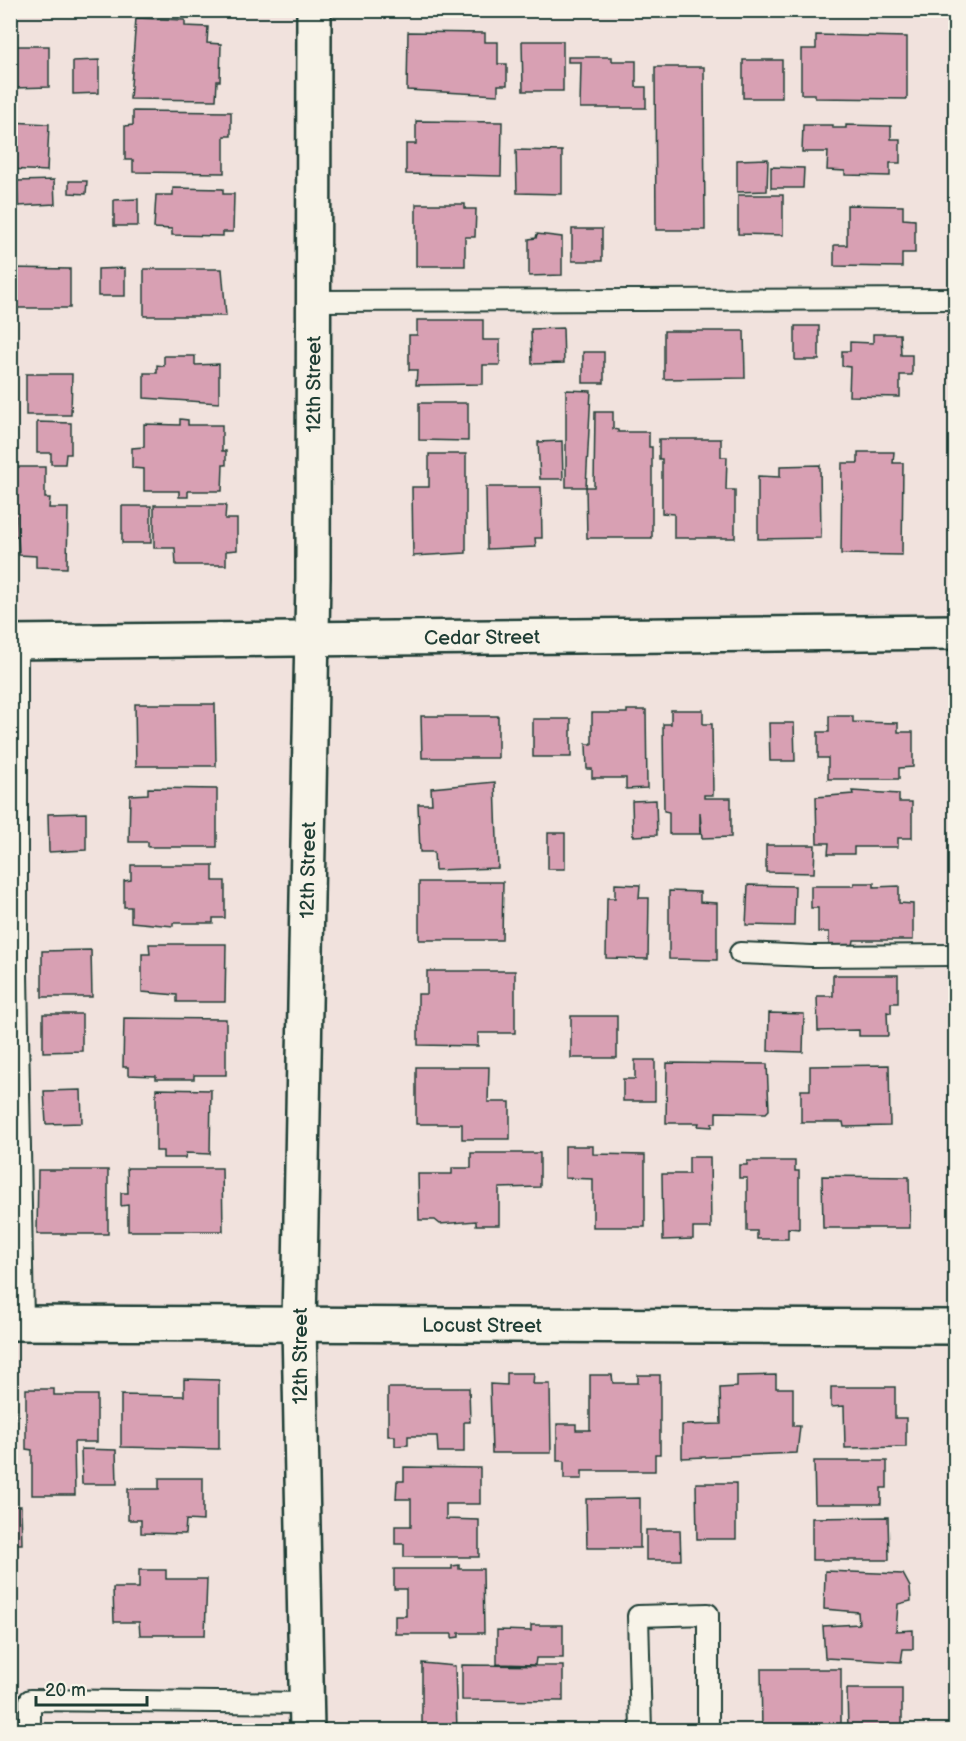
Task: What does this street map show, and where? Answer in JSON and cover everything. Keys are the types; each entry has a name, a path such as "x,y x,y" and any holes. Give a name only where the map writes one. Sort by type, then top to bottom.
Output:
{"street":[{"name":"12th Street","path":"307,1717 300,1325 312,638 314,10"},
{"name":"Cedar Street","path":"14,643 956,632"},
{"name":"Locust Street","path":"17,1323 956,1327"}],"lane":[{"path":"314,301 956,299"},
{"path":"14,643 17,1323"},
{"path":"740,952 813,956 956,955"},
{"path":"642,1731 638,1616 708,1614 708,1731"},
{"path":"30,1731 30,1700 307,1717"}],"building":[{"path":"136,18 185,20 185,26 208,27 207,43 221,44 220,81 217,81 216,100 130,99"},
{"path":"408,32 485,33 485,42 498,42 498,64 507,64 507,85 498,85 498,95 407,90"},
{"path":"816,35 907,37 907,99 815,98 815,94 801,94 801,49 816,49"},
{"path":"522,41 563,41 563,91 523,91"},
{"path":"12,46 49,46 49,87 13,88"},
{"path":"568,57 612,57 612,61 636,61 636,87 646,87 646,108 580,108 581,62 568,62"},
{"path":"99,60 99,93 73,94 73,61"},
{"path":"743,60 782,60 782,98 743,98"},
{"path":"655,67 704,67 705,230 656,230"},
{"path":"133,111 231,112 231,136 224,136 224,173 133,172 133,160 125,160 125,126 133,125"},
{"path":"416,121 502,122 501,176 406,174 406,144 416,144"},
{"path":"10,122 49,124 47,171 10,169"},
{"path":"803,125 833,125 833,128 846,128 846,125 891,126 891,139 900,139 900,163 890,163 890,176 845,175 845,171 827,170 828,152 802,152"},
{"path":"516,150 562,151 562,194 517,193"},
{"path":"768,159 767,191 737,192 737,160"},
{"path":"771,167 804,168 803,188 771,188"},
{"path":"54,180 55,204 18,206 17,181"},
{"path":"69,181 87,181 86,194 69,193"},
{"path":"173,188 223,189 223,194 234,194 233,232 223,232 223,236 172,235 172,229 154,228 156,195 173,195"},
{"path":"738,195 783,195 783,235 738,234"},
{"path":"138,199 138,226 114,226 114,200"},
{"path":"416,204 465,204 465,209 476,209 475,237 465,237 465,266 416,266"},
{"path":"847,205 903,206 903,219 915,220 915,253 902,253 902,267 834,266 834,245 847,245"},
{"path":"572,229 602,229 602,261 572,261"},
{"path":"537,234 562,237 562,275 529,276 529,239 536,238"},
{"path":"10,268 70,269 70,308 10,308"},
{"path":"125,268 125,296 98,296 98,269"},
{"path":"144,269 222,269 226,316 144,316"},
{"path":"417,320 483,320 483,340 500,340 500,365 483,365 483,384 416,385 417,370 409,370 409,335 417,335"},
{"path":"795,326 819,326 819,360 795,360"},
{"path":"563,328 564,363 532,364 531,329"},
{"path":"664,331 744,331 745,378 664,379"},
{"path":"873,334 900,334 901,355 912,355 912,375 900,375 900,397 849,396 850,367 842,366 842,351 850,351 850,342 873,343"},
{"path":"583,352 604,352 604,383 583,383"},
{"path":"164,356 195,356 195,365 219,364 219,403 144,398 144,373 157,373 157,365 164,366"},
{"path":"26,374 72,374 71,415 26,415"},
{"path":"566,390 591,391 586,487 566,487"},
{"path":"419,403 468,403 468,441 419,440"},
{"path":"595,412 613,412 613,429 618,432 649,432 649,447 652,447 652,538 587,538 586,487 594,487"},
{"path":"180,419 188,420 188,425 222,425 222,451 226,451 226,465 223,465 222,491 188,491 188,497 179,497 179,491 144,491 144,469 132,468 132,448 144,447 144,424 180,425"},
{"path":"37,422 71,423 71,454 66,454 65,464 51,464 51,453 37,453"},
{"path":"659,439 721,439 721,457 727,457 726,490 735,490 735,538 674,538 674,514 662,513 662,459 659,459"},
{"path":"562,441 563,479 540,479 538,442"},
{"path":"858,452 894,452 893,463 903,463 902,555 841,554 842,463 858,463"},
{"path":"429,454 466,454 466,553 413,556 412,487 429,487"},
{"path":"820,465 821,538 758,539 758,476 780,477 780,466"},
{"path":"10,467 45,467 45,498 50,498 49,508 68,508 67,568 36,567 36,556 19,555 18,536 15,536 16,516 10,516"},
{"path":"486,487 541,487 542,538 535,538 536,547 487,549"},
{"path":"154,505 226,505 225,519 237,519 237,550 226,551 226,565 176,565 175,548 154,548"},
{"path":"122,506 151,506 151,543 122,543"},
{"path":"135,704 215,704 216,766 136,766"},
{"path":"627,710 646,710 647,788 626,789 626,778 592,778 592,769 587,769 586,744 592,744 592,713 627,713"},
{"path":"671,710 703,710 703,724 712,724 713,795 704,795 704,798 731,798 731,837 702,838 700,812 700,834 669,834 669,812 664,811 663,724 671,724"},
{"path":"421,716 498,716 498,758 422,758"},
{"path":"829,716 853,716 853,722 898,723 898,732 913,732 913,767 899,768 899,779 828,779 828,758 818,758 818,732 829,732"},
{"path":"533,719 571,719 571,757 533,757"},
{"path":"769,723 794,723 795,761 770,761"},
{"path":"495,782 498,868 435,870 434,852 420,852 418,804 432,804 431,788"},
{"path":"148,788 217,789 217,847 148,847 148,842 129,842 130,795 148,794"},
{"path":"852,791 899,794 899,802 912,802 912,838 898,838 898,847 854,847 854,854 828,854 829,843 817,843 816,797 853,794"},
{"path":"656,800 657,835 633,836 632,801"},
{"path":"86,813 86,850 49,852 48,814"},
{"path":"548,833 565,833 565,869 548,869"},
{"path":"766,845 815,845 814,873 766,872"},
{"path":"131,865 213,865 213,881 225,881 225,918 213,918 213,923 173,923 173,926 131,922 131,907 124,907 124,881 131,880"},
{"path":"419,882 503,882 502,940 419,940"},
{"path":"854,883 874,883 874,887 899,886 899,903 913,904 913,940 854,940 853,946 829,946 829,932 818,932 818,908 811,908 811,886 854,886"},
{"path":"615,884 640,885 639,898 649,898 648,959 606,958 607,898 615,898"},
{"path":"748,885 795,886 794,926 746,925"},
{"path":"669,891 700,892 700,902 717,903 717,960 669,959"},
{"path":"149,944 226,944 225,1002 177,1002 177,995 142,992 142,954 150,954"},
{"path":"91,950 92,997 42,997 42,951"},
{"path":"427,971 515,971 515,1033 478,1033 478,1046 418,1045 418,994 427,994"},
{"path":"833,975 898,975 898,1003 891,1003 891,1013 887,1012 888,1036 859,1036 859,1030 818,1031 817,996 833,996"},
{"path":"769,1013 804,1014 803,1052 768,1051"},
{"path":"43,1014 82,1014 82,1051 43,1052"},
{"path":"571,1016 617,1016 617,1058 571,1058"},
{"path":"124,1018 226,1019 226,1075 194,1075 194,1079 156,1079 156,1076 128,1075 128,1067 123,1067"},
{"path":"635,1060 655,1060 655,1101 623,1101 623,1079 635,1079"},
{"path":"667,1063 767,1064 769,1110 766,1113 716,1112 716,1123 712,1123 712,1127 698,1126 699,1123 666,1123"},
{"path":"889,1065 890,1126 844,1127 843,1122 801,1122 801,1090 810,1090 810,1066"},
{"path":"416,1067 489,1067 488,1102 510,1102 510,1139 462,1139 462,1124 416,1124"},
{"path":"156,1089 211,1090 210,1154 186,1153 185,1158 163,1158 163,1151 156,1151"},
{"path":"81,1090 82,1123 46,1124 44,1091"},
{"path":"565,1146 593,1146 593,1154 645,1155 645,1227 593,1227 593,1179 565,1178"},
{"path":"471,1153 540,1153 540,1187 499,1188 499,1225 476,1225 476,1221 440,1224 435,1220 419,1220 418,1174 452,1174 452,1168 471,1168"},
{"path":"689,1157 710,1157 711,1228 693,1228 693,1239 663,1240 662,1174 689,1174"},
{"path":"747,1161 795,1161 795,1171 799,1171 799,1229 788,1228 788,1239 757,1239 757,1231 747,1231 747,1178 739,1178 739,1165 747,1165"},
{"path":"127,1168 222,1168 223,1231 128,1231 128,1205 121,1206 121,1193 128,1193"},
{"path":"38,1170 108,1170 108,1234 37,1234"},
{"path":"822,1176 909,1177 910,1228 823,1228"},
{"path":"507,1373 534,1373 533,1384 550,1384 551,1453 492,1453 490,1384 507,1385"},
{"path":"590,1375 612,1375 613,1383 638,1383 638,1375 660,1375 660,1454 655,1454 655,1471 582,1471 582,1479 564,1479 564,1461 557,1461 557,1424 576,1424 576,1430 590,1430"},
{"path":"776,1375 776,1388 793,1388 793,1426 800,1426 797,1453 682,1458 682,1425 721,1424 720,1388 737,1387 737,1376"},
{"path":"184,1379 219,1380 219,1449 121,1447 121,1395 184,1396"},
{"path":"831,1387 895,1387 895,1418 906,1418 906,1447 845,1448 844,1406 831,1407"},
{"path":"388,1388 469,1388 470,1422 464,1422 464,1452 438,1452 437,1436 408,1436 408,1445 395,1446 395,1436 388,1436"},
{"path":"26,1389 54,1389 54,1395 97,1395 97,1442 74,1442 75,1495 32,1495 32,1450 26,1449"},
{"path":"10,1399 16,1399 16,1487 10,1487"},
{"path":"81,1449 116,1450 117,1484 82,1484"},
{"path":"814,1461 887,1461 887,1488 881,1488 881,1504 815,1504"},
{"path":"404,1467 480,1468 480,1504 446,1504 446,1519 479,1520 479,1557 404,1557 404,1544 395,1544 395,1526 411,1526 411,1499 396,1499 397,1481 404,1481"},
{"path":"159,1478 203,1478 203,1521 186,1520 185,1534 141,1533 141,1520 128,1520 128,1489 159,1489"},
{"path":"696,1483 736,1483 736,1539 697,1539"},
{"path":"640,1498 640,1548 587,1548 586,1499"},
{"path":"10,1506 21,1506 22,1544 10,1544"},
{"path":"888,1517 889,1560 812,1560 812,1518"},
{"path":"646,1530 680,1530 681,1560 646,1560"},
{"path":"459,1565 459,1569 483,1569 484,1633 459,1633 459,1637 452,1638 452,1634 395,1634 395,1616 406,1616 406,1589 394,1589 394,1569 452,1569 452,1566"},
{"path":"139,1570 166,1570 166,1579 207,1579 205,1635 140,1635 139,1622 114,1622 113,1588 139,1588"},
{"path":"825,1571 903,1574 910,1587 911,1601 898,1604 896,1631 913,1630 913,1649 903,1649 901,1662 825,1658 823,1626 859,1624 858,1612 824,1609"},
{"path":"531,1625 563,1625 563,1658 536,1658 535,1665 497,1664 497,1630 531,1631"},
{"path":"422,1663 455,1666 457,1730 422,1730"},
{"path":"462,1665 563,1666 563,1701 462,1700"},
{"path":"761,1669 841,1669 841,1730 762,1730"},
{"path":"847,1689 902,1689 902,1730 848,1730"}]}
